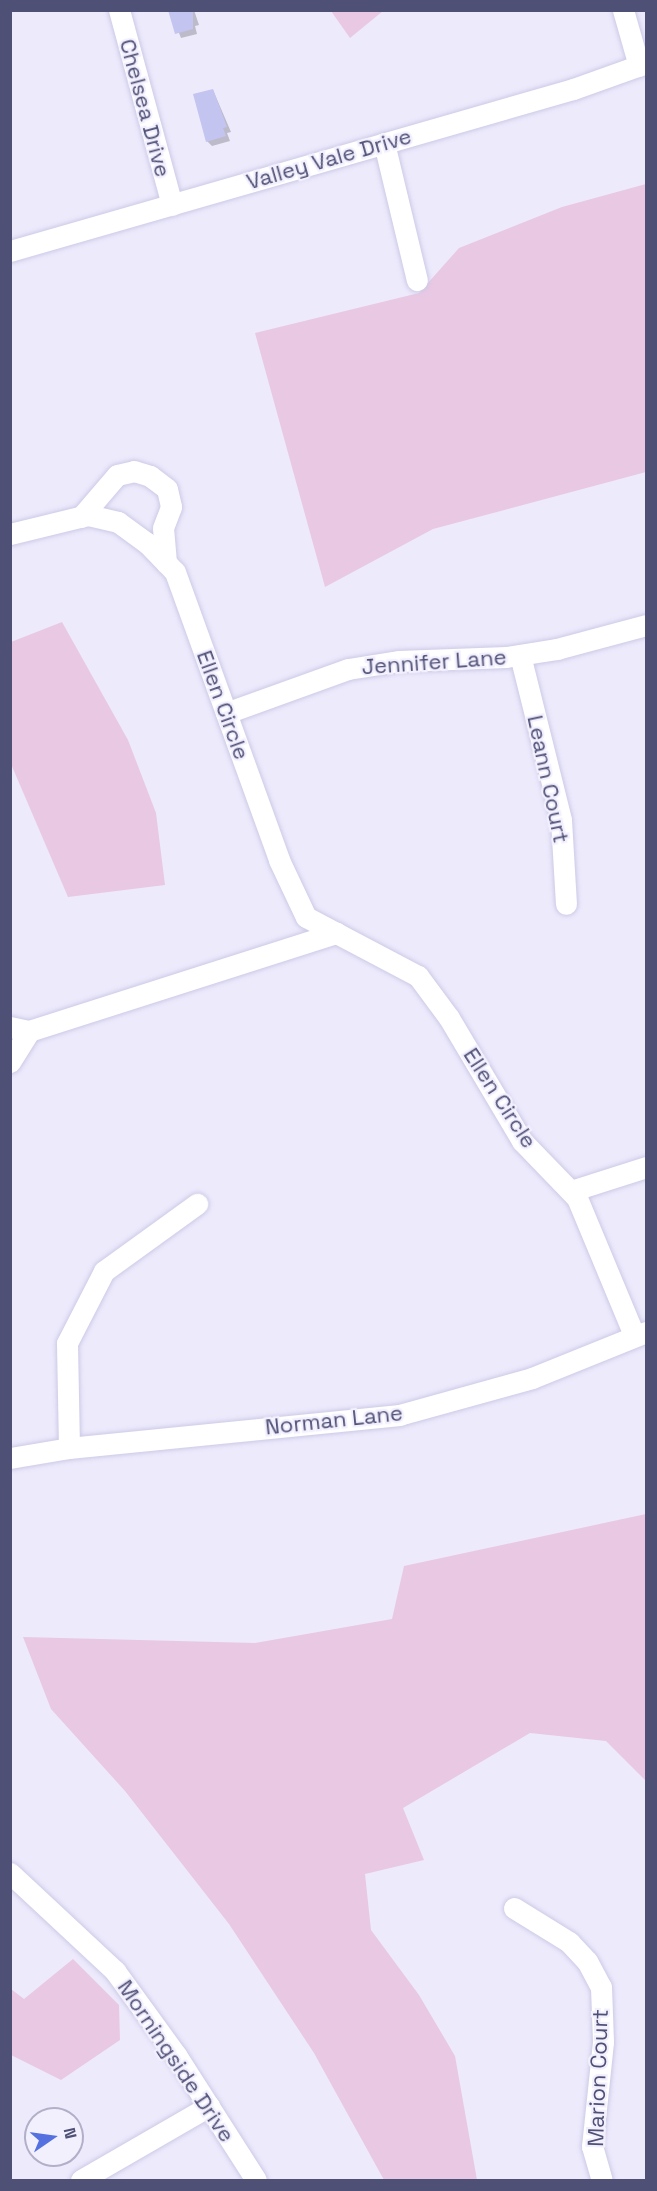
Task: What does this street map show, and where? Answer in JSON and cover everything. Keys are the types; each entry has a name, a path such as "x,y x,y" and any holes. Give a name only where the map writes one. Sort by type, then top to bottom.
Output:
{"street":[{"name":"Chelsea Drive","path":"119,10 172,205"},
{"path":"623,10 643,65"},
{"name":"Valley Vale Drive","path":"10,251 384,143 643,65"},
{"path":"384,143 417,280"},
{"name":"Ellen Circle","path":"81,517 117,475 134,471 150,476 167,489 171,507 163,528 166,563"},
{"name":"Ellen Circle","path":"10,534 81,517 118,522 175,572 279,860 306,917 418,976 471,1053 522,1141 578,1198 640,1334"},
{"name":"Jennifer Lane","path":"226,713 348,669 399,661 520,656 646,625"},
{"name":"Leann Court","path":"520,656 561,820 566,904"},
{"path":"10,1062 20,1029 337,933"},
{"path":"571,1191 646,1167"},
{"path":"69,1448 67,1343 104,1272 197,1204"},
{"name":"Norman Lane","path":"10,1458 69,1448 399,1415 532,1378 640,1334"},
{"name":"Morningside Drive","path":"10,1873 115,1971 209,2106 256,2181"},
{"name":"Marion Court","path":"514,1908 569,1942 587,1961 601,1987 603,2042 592,2146 602,2181"},
{"path":"81,2181 209,2106"}],"shaded area":[{"path":"331,11 383,11 350,38"},
{"path":"646,184 646,472 433,529 325,587 255,333 419,293 459,248 562,207"},
{"path":"62,622 128,740 156,813 165,885 68,897 11,764 11,642"},
{"path":"646,1514 646,1781 606,1741 530,1733 403,1808 424,1860 365,1874 371,1930 419,1995 455,2056 477,2180 384,2180 314,2053 229,1924 125,1791 51,1709 23,1637 255,1643 392,1619 404,1566"},
{"path":"73,1959 119,2005 120,2040 61,2080 11,2055 11,1989 24,1999"}],"building":[{"path":"168,10 193,11 193,29 175,34"},
{"path":"213,89 227,127 223,128 226,136 206,142 193,94"}]}
